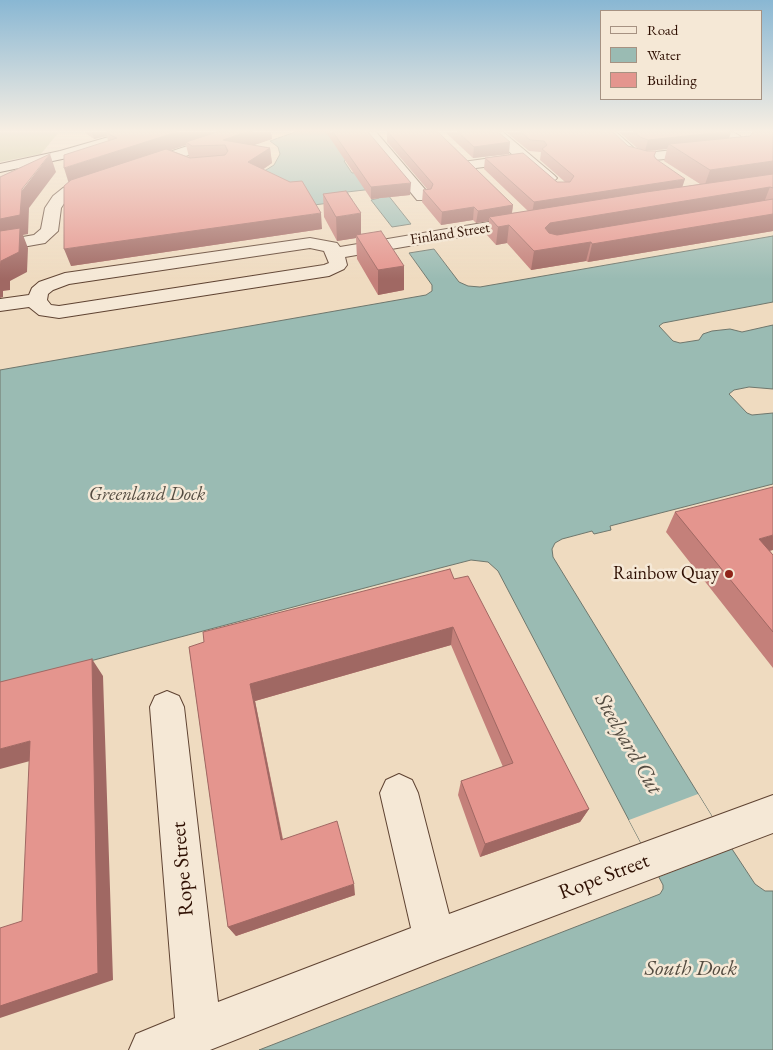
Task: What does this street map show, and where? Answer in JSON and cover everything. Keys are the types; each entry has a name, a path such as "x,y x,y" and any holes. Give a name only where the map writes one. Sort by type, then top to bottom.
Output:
{"street":[{"path":"0,246 39,239 49,232 52,208 58,199 69,191 95,181"},
{"path":"409,181 422,197"},
{"path":"553,181 562,189"},
{"name":"Finland Street","path":"335,253 531,220 514,208"},
{"path":"310,243 331,247 338,260 338,265 329,270 59,312 46,311 39,307 38,300 40,292 46,286 65,279 310,243"},
{"path":"0,305 38,300"},
{"name":"Rope Street","path":"167,707 199,1032"},
{"path":"399,793 435,940"},
{"name":"Rope Street","path":"152,1050 435,940 773,814"}],"water":[{"path":"239,181 377,181 411,224 392,227 371,200 379,198 373,189 347,192 352,200 314,205"},
{"name":"Greenland Dock","path":"773,236 773,302 663,323 659,326 673,341 680,343 699,340 703,334 712,331 730,329 742,332 773,325 773,389 749,387 734,390 729,394 747,413 752,415 773,413 773,484 610,526 611,530 594,534 592,531 562,539 555,543 552,549 553,557 732,849 755,884 765,891 773,891 773,1050 259,1050 660,894 663,885 498,571 488,562 471,560 0,685 0,370 426,295 432,291 432,285 409,253 434,249 459,282 468,286 480,287"}],"pier":[{"path":"698,794 732,849 659,877 629,820"}],"building":[{"path":"0,181 28,181 22,189 20,215 0,219"},
{"path":"70,181 302,181 321,213 64,249 64,186"},
{"path":"367,181 409,181 411,183 371,187"},
{"path":"430,181 488,181 513,205 478,211 474,207 442,212 423,190 431,189 433,184"},
{"path":"511,181 672,181 534,202"},
{"path":"724,181 773,181 773,188 550,223 545,228 549,233 557,235 773,199 773,214 592,244 591,242 534,251 509,225 498,227 489,217"},
{"path":"346,191 361,213 336,217 323,194"},
{"path":"20,228 19,252 1,261 0,269 0,231"},
{"path":"381,231 404,266 378,270 356,235"},
{"path":"773,487 773,535 759,539 773,555 773,632 675,512"},
{"path":"450,569 454,579 468,576 589,809 485,844 461,781 513,763 453,627 250,684 281,840 337,821 354,884 228,927 189,647 204,642 203,632"},
{"path":"92,659 98,973 0,1006 0,928 22,921 30,741 0,749 0,682"}],"place":[{"name":"Rainbow Quay","path":"729,574"}],"water label":[{"name":"Steelyard Cut","path":"628,744"},
{"name":"South Dock","path":"691,969"}]}
